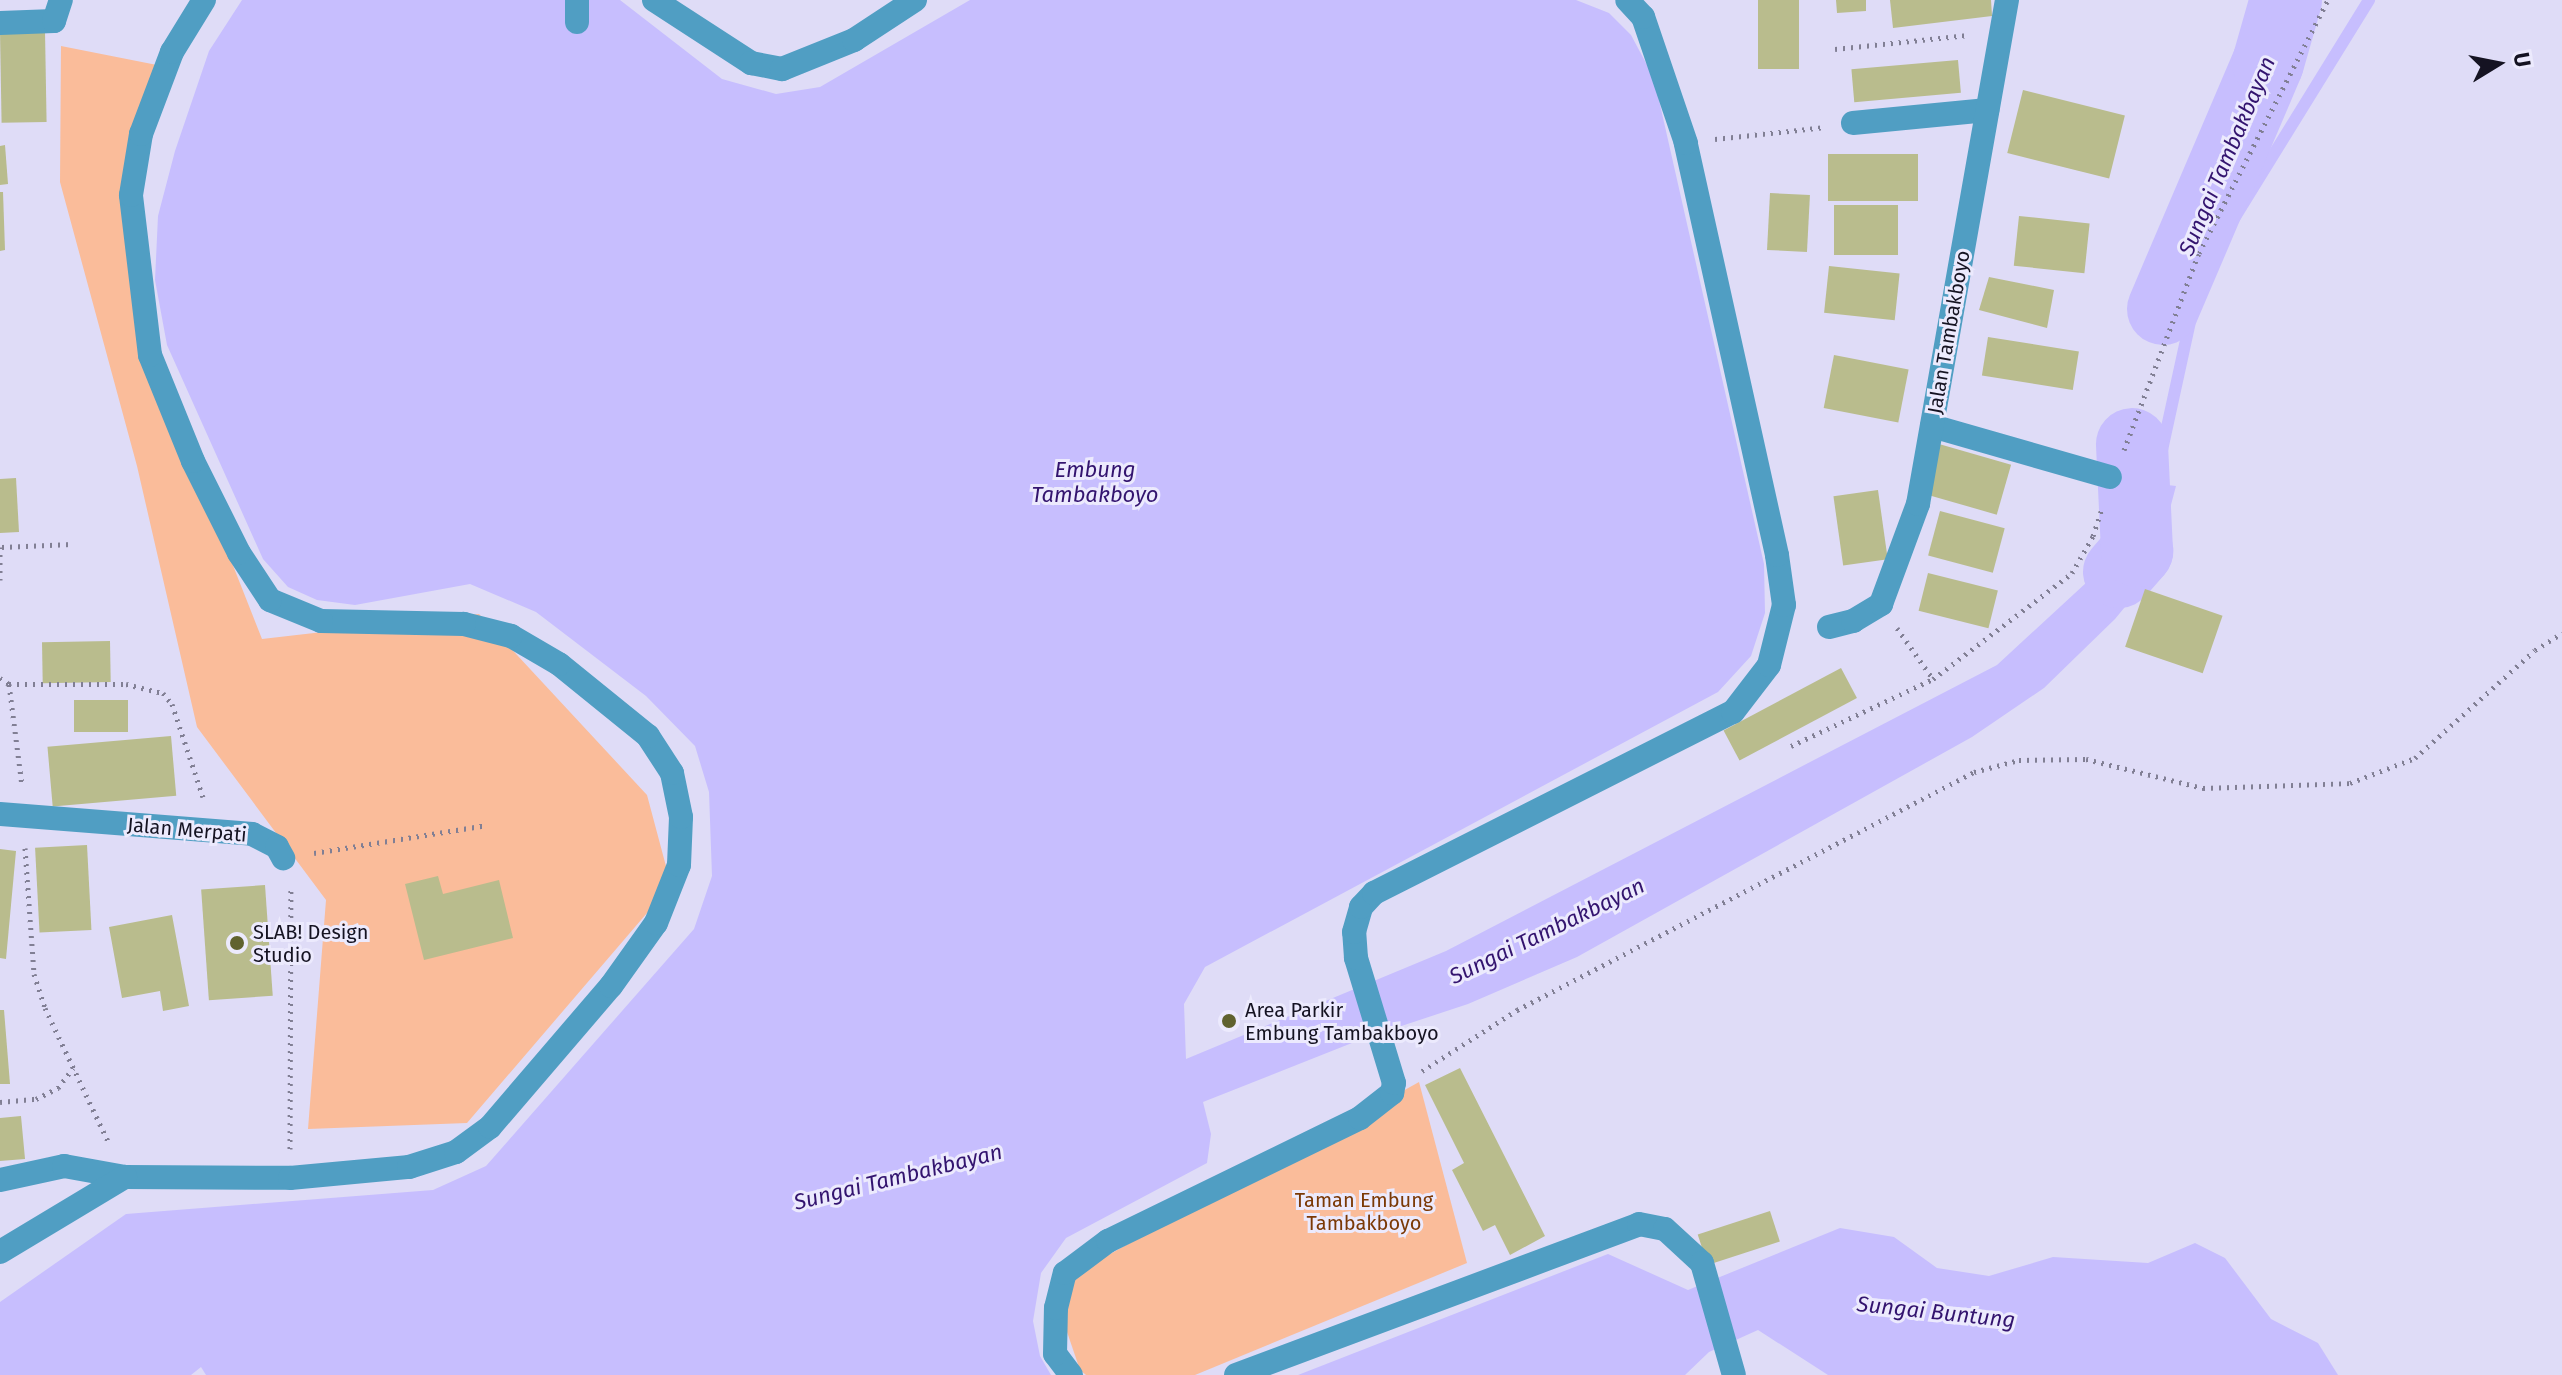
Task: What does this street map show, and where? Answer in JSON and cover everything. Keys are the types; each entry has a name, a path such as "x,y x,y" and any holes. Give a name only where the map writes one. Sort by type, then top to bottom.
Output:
{"street":[{"path":"0,23 54,21 61,0"},
{"path":"0,1180 64,1166 125,1177 290,1178 409,1167 456,1152 490,1127 611,986 656,923 679,865 681,817 672,773 648,736 559,664 511,636 464,624 321,621 270,600 239,553 193,461 150,355 131,195 141,134 166,66 204,0"},
{"path":"654,0 751,63 782,69 854,40 915,0"},
{"path":"1071,1375 1055,1354 1056,1308 1065,1273 1108,1241 1360,1118 1392,1093 1394,1083 1356,958 1354,932 1361,907 1374,893 1733,712 1769,665 1784,605 1777,555 1686,143 1643,17 1627,0"},
{"name":"Jalan Tambakboyo","path":"1881,604 1918,504 2007,0"},
{"path":"1853,123 1987,110"},
{"path":"1932,426 2110,477"},
{"path":"1829,627 1853,621 1881,604"},
{"name":"Jalan Merpati","path":"0,814 252,834 277,847 283,858"},
{"path":"0,1252 125,1177"},
{"path":"1236,1375 1622,1227 1665,1229 1702,1263 1734,1368"}],"path":[{"path":"1791,746 1933,679 2072,573 2093,536 2110,477 2133,430 2199,253 2328,0"},
{"path":"1835,49 2001,32"},
{"path":"1686,143 1853,123"},
{"path":"0,580 1,547 72,544"},
{"path":"1881,604 1933,679"},
{"path":"1423,1070 1517,1010 1974,772 2019,760 2086,759 2203,788 2350,783 2415,758 2535,650 2562,633"},
{"path":"0,678 9,684 126,684 163,693 172,704 214,830"},
{"path":"9,684 25,817 25,891 34,974 73,1068 125,1177"},
{"path":"290,1178 292,872 283,858 486,825"},
{"path":"0,1102 36,1099 58,1088 73,1068"}],"green space":[{"path":"61,46 157,65 132,181 159,378 262,639 479,614 647,795 671,885 467,1123 308,1129 326,900 197,727 137,466 60,182"},
{"name":"Taman Embung Tambakboyo","path":"1419,1082 1467,1263 1195,1375 1086,1375 1080,1370 1065,1326 1069,1284 1076,1273"}],"water":[{"name":"Embung Tambakboyo","path":"242,0 620,0 722,79 776,94 820,87 970,0 1576,0 1609,13 1631,35 1654,78 1764,564 1765,613 1751,656 1718,692 1205,967 1184,1004 1186,1059 1446,951 1997,665 2113,558 2116,479 2176,486 2153,573 2115,619 2044,688 1972,737 1577,957 1468,1004 1362,1039 1203,1102 1211,1134 1207,1163 1066,1238 1041,1273 1033,1321 1040,1356 1051,1375 206,1375 201,1367 191,1375 0,1375 0,1302 126,1214 433,1190 486,1166 694,929 712,876 709,792 695,746 646,696 536,612 470,584 355,605 317,600 288,587 263,559 167,345 155,280 158,216 175,151 209,51"},
{"name":"Sungai Buntung","path":"1840,1228 1894,1237 1937,1268 1989,1276 2053,1257 2148,1263 2195,1243 2225,1258 2271,1319 2318,1343 2338,1375 1828,1375 1758,1330 1709,1352 1685,1375 1298,1375 1608,1254 1688,1290"}],"building":[{"path":"1758,0 1799,0 1799,69 1758,69"},
{"path":"1836,0 1866,0 1866,11 1837,13"},
{"path":"1890,0 1991,0 1992,16 1893,28"},
{"path":"45,31 47,122 2,123 0,32"},
{"path":"1958,60 1961,93 1854,102 1851,69"},
{"path":"2023,90 2125,115 2109,178 2007,153"},
{"path":"5,145 8,184 0,185 0,146"},
{"path":"1828,154 1918,154 1918,201 1828,201"},
{"path":"0,192 3,192 5,250 0,251"},
{"path":"1770,193 1810,195 1807,252 1767,250"},
{"path":"1834,205 1898,205 1898,255 1834,255"},
{"path":"2019,216 2090,223 2084,273 2014,266"},
{"path":"1829,266 1900,273 1895,320 1824,313"},
{"path":"1989,277 2054,290 2047,328 1979,310"},
{"path":"1988,337 2079,351 2073,390 1982,376"},
{"path":"1834,355 1909,370 1898,423 1824,408"},
{"path":"1939,444 2011,465 1997,515 1925,494"},
{"path":"16,478 19,532 0,533 0,479"},
{"path":"1878,490 1888,559 1843,566 1833,496"},
{"path":"1940,511 2005,528 1993,573 1928,555"},
{"path":"1928,573 1998,590 1988,628 1919,611"},
{"path":"2145,589 2223,616 2203,673 2125,647"},
{"path":"110,641 111,682 43,683 42,642"},
{"path":"1841,668 1857,698 1740,760 1724,730"},
{"path":"74,700 128,700 128,732 74,732"},
{"path":"171,736 176,796 53,807 47,747"},
{"path":"87,845 91,930 40,933 35,848"},
{"path":"0,849 16,851 6,959 0,958"},
{"path":"438,876 443,894 499,880 513,938 424,960 405,884"},
{"name":"SLAB! Design Studio","path":"265,885 273,996 209,1000 201,889"},
{"path":"172,915 189,1006 163,1011 160,991 122,998 109,927"},
{"path":"0,1010 4,1010 10,1084 0,1084"},
{"path":"1460,1068 1545,1236 1510,1255 1495,1225 1483,1231 1452,1170 1464,1163 1425,1085"},
{"path":"21,1116 25,1159 0,1161 0,1118"},
{"path":"1770,1211 1780,1241 1708,1265 1698,1234"}],"waterway":[{"name":"Sungai Tambakbayan","path":"2163,309 2268,63 2286,0"},
{"path":"2152,496 2201,272 2369,0"},
{"name":"Sungai Tambakbayan","path":"2119,572 2137,551 2132,444"}],"place":[{"name":"SLAB! Design Studio","path":"237,943"},
{"name":"Area Parkir Embung Tambakboyo","path":"1229,1021"}]}
